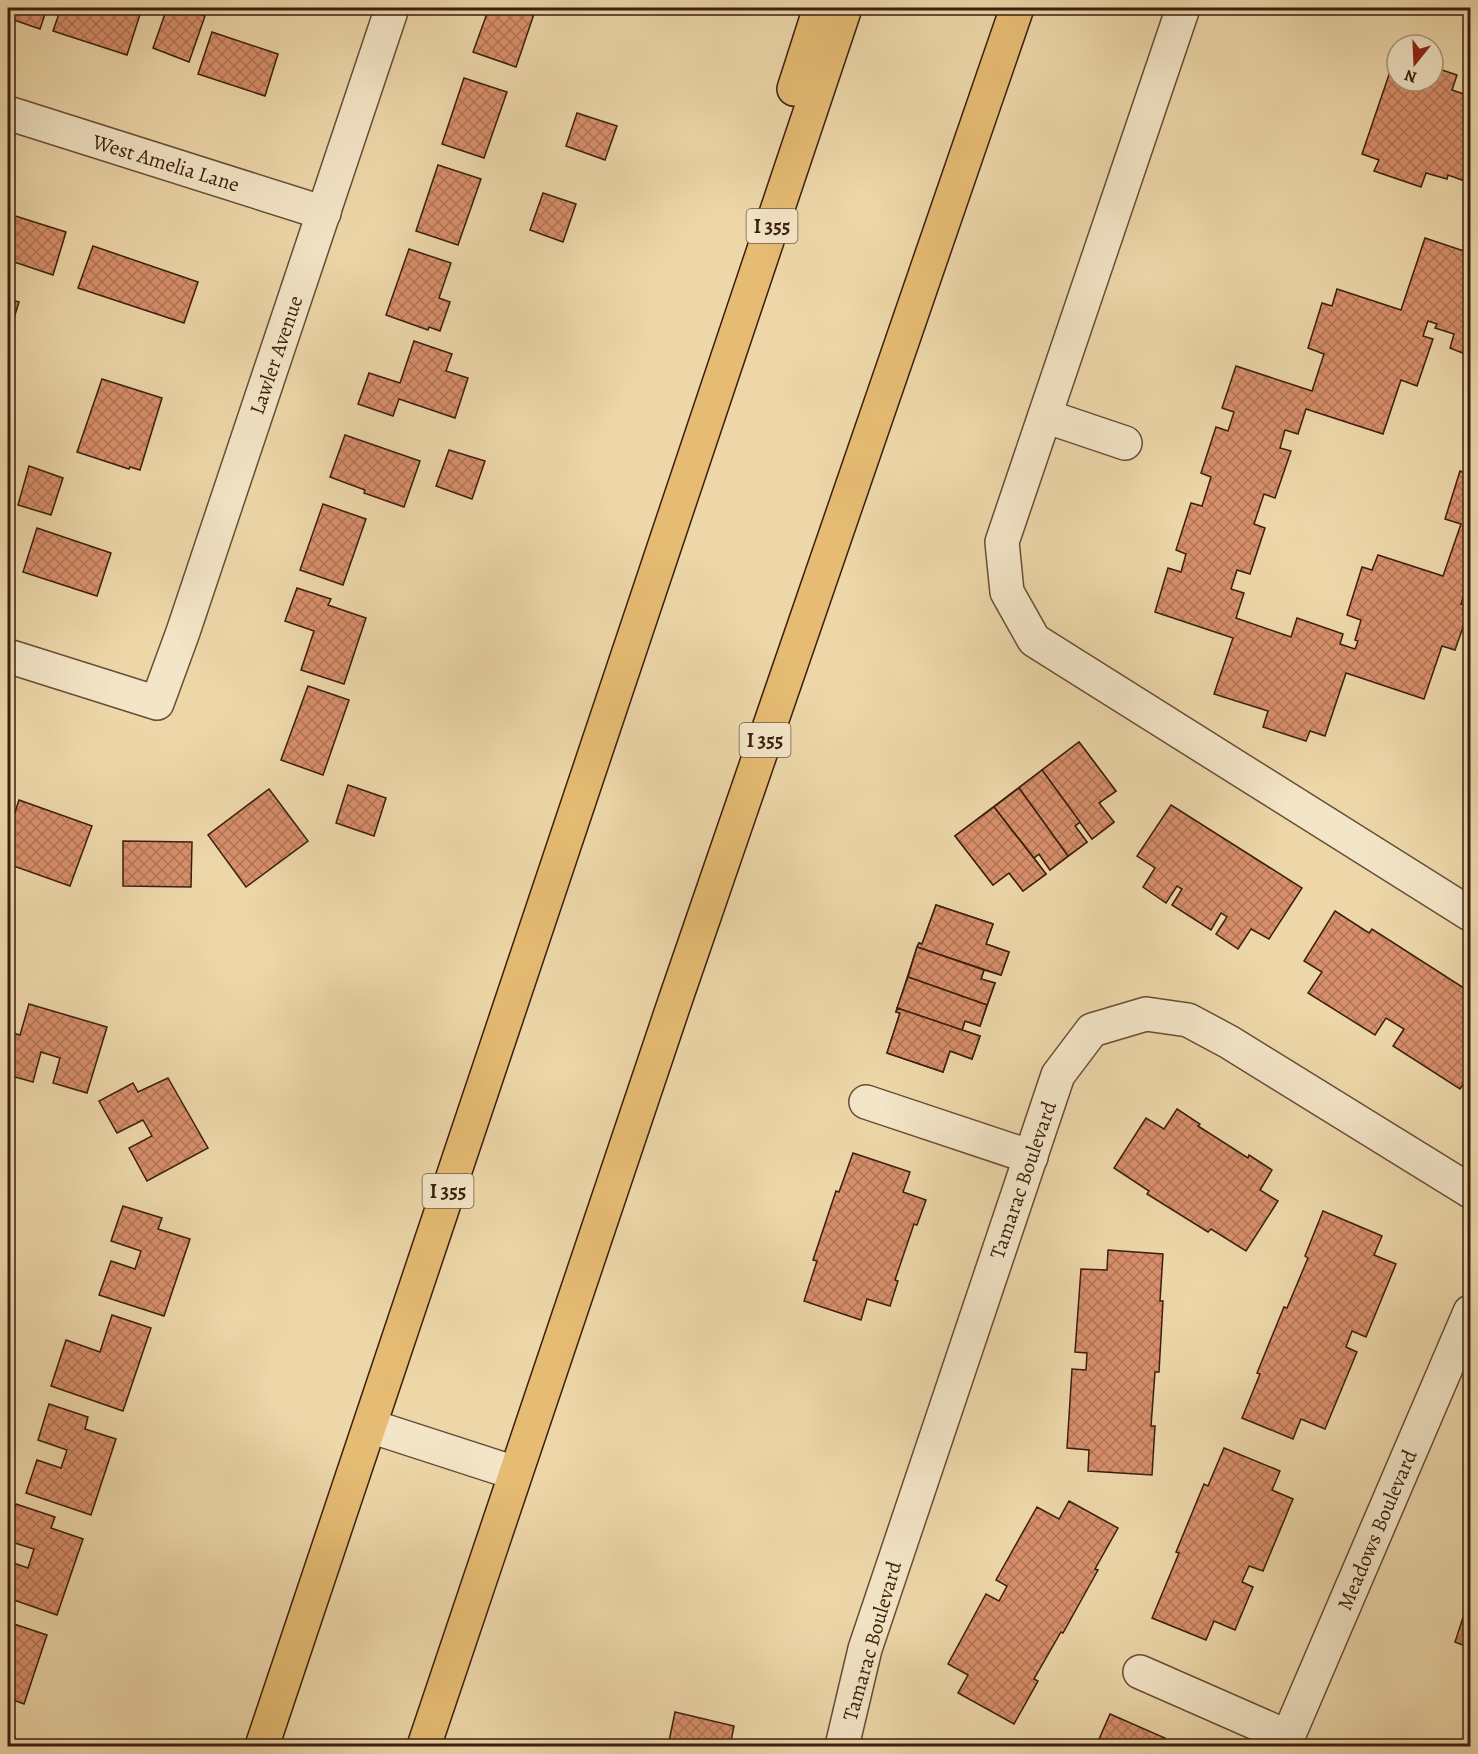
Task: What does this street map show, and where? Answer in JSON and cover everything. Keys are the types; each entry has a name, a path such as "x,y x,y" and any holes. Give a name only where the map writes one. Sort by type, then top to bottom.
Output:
{"highway":[{"path":"700,444 744,248 820,8"},
{"name":"I 355","path":"262,1746 845,8"},
{"name":"I 355","path":"424,1746 671,1012 1017,8"}],"street":[{"name":"Lawler Avenue","path":"8,656 157,703 183,632 392,8"},
{"path":"1184,8 1002,542 1007,592 1035,640 1470,914"},
{"name":"West Amelia Lane","path":"8,113 324,213"},
{"path":"1045,416 1125,443"},
{"name":"Tamarac Boulevard","path":"842,1746 865,1649 1059,1076 1092,1030 1146,1014 1188,1020 1228,1042 1470,1191"},
{"path":"866,1102 1031,1157"},
{"name":"Meadows Boulevard","path":"1286,1742 1460,1365 1470,1312"},
{"path":"370,1426 515,1473"},
{"path":"1140,1672 1286,1742"}],"building":[{"path":"8,8 47,8 40,29 8,18"},
{"path":"61,8 142,8 127,55 53,31"},
{"path":"167,8 182,8 205,16 189,62 153,48"},
{"path":"489,8 536,8 516,67 473,52"},
{"path":"212,32 278,54 265,96 198,74"},
{"path":"1445,71 1457,75 1452,90 1470,96 1470,183 1448,175 1447,179 1426,173 1421,187 1374,171 1379,160 1362,154 1385,86 1385,93 1445,93"},
{"path":"464,78 507,92 484,158 442,144"},
{"path":"577,113 617,126 605,160 566,146"},
{"path":"438,165 481,179 458,245 416,231"},
{"path":"543,193 576,204 563,242 530,230"},
{"path":"9,214 66,232 53,275 8,260"},
{"path":"1425,238 1470,253 1470,356 1450,348 1454,334 1435,328 1437,324 1428,321 1423,336 1433,339 1417,386 1401,380 1383,434 1306,409 1298,434 1285,430 1280,448 1291,451 1275,498 1264,494 1254,524 1265,528 1250,574 1237,570 1231,589 1244,593 1236,618 1291,637 1297,618 1343,634 1340,644 1355,649 1358,641 1355,640 1361,620 1347,615 1362,567 1372,570 1378,555 1443,576 1461,524 1445,519 1460,471 1470,475 1470,588 1467,586 1461,604 1470,607 1455,650 1442,646 1424,699 1346,673 1325,736 1310,731 1306,741 1263,727 1268,711 1214,694 1233,638 1155,612 1168,568 1181,572 1186,554 1176,550 1191,503 1202,506 1211,477 1201,473 1216,427 1228,431 1234,412 1222,408 1236,366 1312,391 1324,354 1308,348 1322,303 1332,306 1337,289 1401,310"},
{"path":"93,246 198,282 184,323 78,288"},
{"path":"409,249 451,263 439,298 450,302 440,331 429,327 428,330 386,315"},
{"path":"8,299 19,302 8,337"},
{"path":"414,341 452,354 446,371 468,378 455,418 399,399 393,416 358,404 369,373 400,383"},
{"path":"102,379 162,398 140,470 130,467 129,469 77,452"},
{"path":"345,435 420,461 404,507 364,493 365,490 330,477"},
{"path":"449,450 485,461 472,499 436,486"},
{"path":"29,466 63,478 51,515 18,505"},
{"path":"323,504 366,519 343,585 300,570"},
{"path":"37,528 111,553 97,596 23,572"},
{"path":"297,588 331,599 328,605 366,618 344,684 301,670 314,631 285,621"},
{"path":"308,686 349,700 323,775 281,760"},
{"path":"1079,742 1116,791 1099,803 1114,822 1092,839 1080,822 1075,826 1087,842 1050,870 1039,854 1034,858 1046,874 1023,891 1009,873 993,885 955,836"},
{"path":"1079,742 1116,791 1099,803 1114,822 1092,839 1042,770"},
{"path":"1042,770 1080,822 1075,826 1087,842 1068,856 1019,788"},
{"path":"348,785 386,798 374,836 336,823"},
{"path":"1019,788 1068,856 1050,870 1039,854 1034,858 994,807"},
{"path":"269,789 308,841 246,887 208,835"},
{"path":"19,800 92,826 70,886 8,864 8,833"},
{"path":"1171,805 1302,888 1269,939 1251,929 1238,949 1216,934 1227,917 1221,913 1211,930 1172,905 1182,889 1177,886 1166,903 1143,887 1155,868 1137,856"},
{"path":"994,807 1046,874 1023,891 1009,873 993,885 955,836"},
{"path":"123,841 192,842 191,887 123,886"},
{"path":"936,905 993,924 986,944 1009,952 1001,975 984,970 981,979 995,983 980,1026 965,1021 962,1030 980,1036 972,1059 950,1051 943,1072 887,1053 900,1013 896,1012 917,947 919,943 922,944"},
{"path":"936,905 993,924 986,944 1009,952 1001,975 917,947 919,943 922,944"},
{"path":"1335,911 1369,933 1372,929 1470,992 1470,1073 1460,1089 1393,1046 1404,1029 1386,1018 1375,1035 1308,993 1322,972 1304,961"},
{"path":"917,947 984,970 981,979 995,983 987,1005 908,977"},
{"path":"908,977 987,1005 980,1026 965,1021 962,1030 897,1008"},
{"path":"29,1004 107,1027 87,1093 53,1083 60,1058 41,1052 33,1082 8,1075 9,1032 20,1035"},
{"path":"897,1008 980,1036 972,1059 950,1051 943,1072 887,1053 900,1013 896,1012"},
{"path":"168,1078 208,1148 147,1181 129,1148 152,1136 143,1120 117,1133 99,1101 133,1083 138,1092"},
{"path":"1177,1109 1200,1124 1198,1126 1248,1158 1249,1155 1272,1170 1260,1190 1278,1201 1246,1251 1211,1229 1208,1232 1147,1194 1149,1191 1114,1168 1146,1118 1164,1129"},
{"path":"853,1153 910,1172 903,1192 926,1200 917,1225 914,1224 895,1280 898,1281 890,1306 867,1299 861,1320 804,1301 817,1261 813,1260 836,1191 839,1192"},
{"path":"123,1206 162,1218 158,1229 190,1239 164,1316 99,1295 111,1261 135,1269 141,1251 111,1241"},
{"path":"1323,1211 1382,1236 1374,1255 1396,1264 1366,1337 1352,1331 1346,1347 1357,1352 1325,1429 1301,1419 1293,1439 1242,1418 1260,1374 1257,1373 1284,1307 1287,1308 1308,1258 1305,1256"},
{"path":"1108,1250 1163,1254 1159,1372 1155,1372 1151,1426 1155,1426 1152,1475 1088,1471 1089,1450 1067,1448 1072,1369 1086,1370 1087,1353 1075,1352 1081,1269 1107,1270"},
{"path":"112,1315 151,1328 123,1411 51,1386 66,1340 100,1352"},
{"path":"49,1404 88,1417 85,1429 116,1439 91,1515 26,1493 37,1460 61,1468 67,1450 38,1440"},
{"path":"1224,1448 1280,1471 1272,1490 1293,1499 1263,1571 1249,1566 1242,1582 1253,1587 1235,1630 1214,1621 1206,1640 1152,1618 1204,1484 1208,1486"},
{"path":"1069,1501 1118,1528 1063,1633 1061,1632 1034,1679 1038,1681 1014,1724 958,1693 968,1675 948,1664 986,1594 999,1601 1007,1586 996,1580 1037,1507 1059,1519"},
{"path":"16,1504 55,1517 51,1528 83,1539 57,1615 8,1598 8,1561 28,1568 34,1549 8,1541 8,1529"},
{"path":"1470,1596 1470,1648 1455,1642"},
{"path":"8,1622 47,1635 24,1704 8,1698"},
{"path":"675,1712 734,1726 730,1746 668,1746"},
{"path":"1110,1714 1165,1738 1161,1746 1096,1746"},
{"path":"8,1736 15,1738 12,1746 8,1746"}]}
